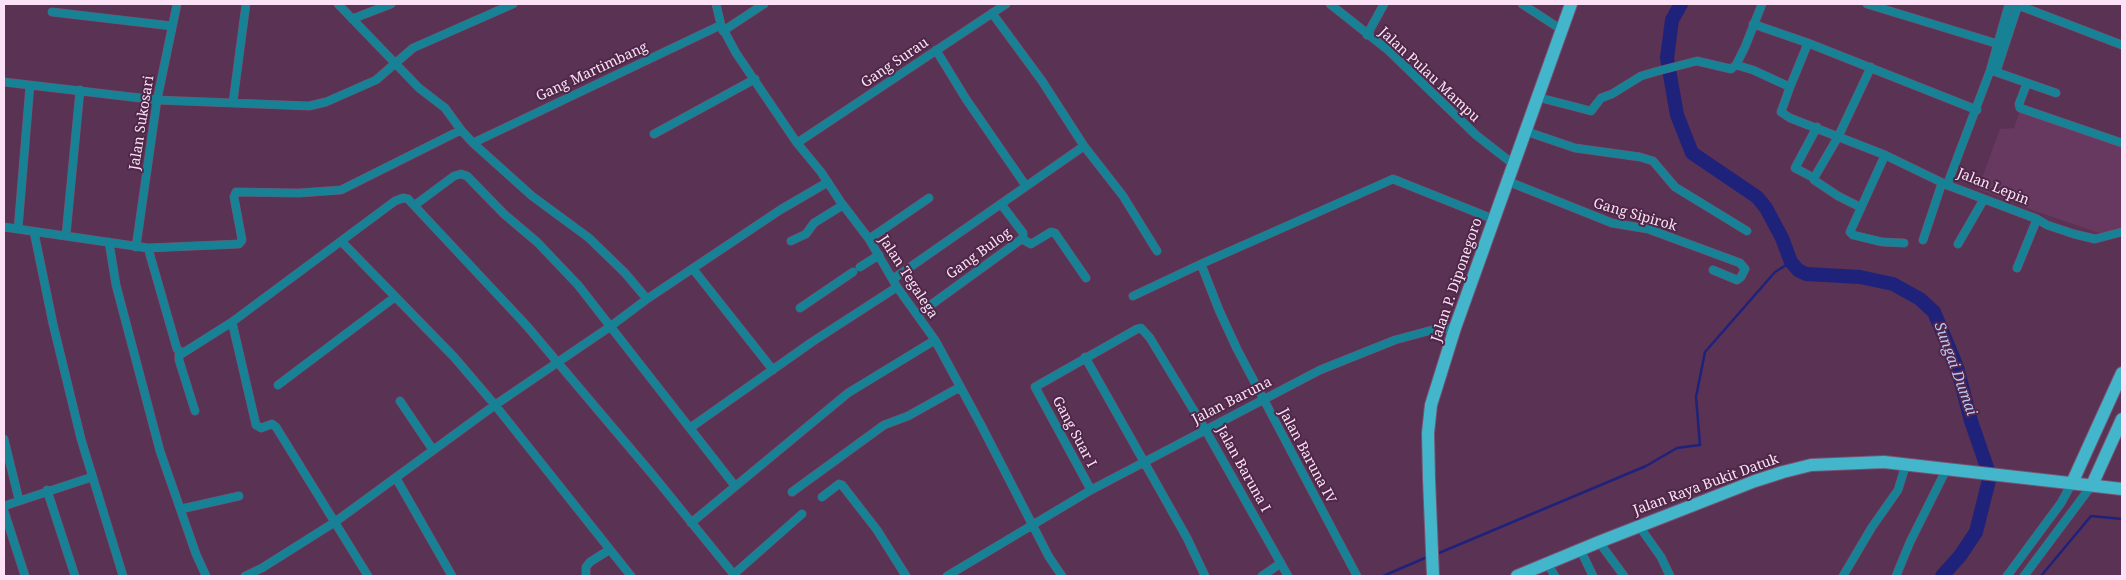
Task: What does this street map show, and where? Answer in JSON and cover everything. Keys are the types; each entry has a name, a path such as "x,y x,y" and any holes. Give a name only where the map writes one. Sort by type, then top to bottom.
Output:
{"main road":[{"name":"Jalan P. Diponegoro","path":"1433,576 1429,497 1429,419 1436,387 1493,219 1571,4"},
{"path":"2072,483 2122,373"},
{"path":"2092,485 2122,419"},
{"name":"Jalan Raya Bukit Datuk","path":"1517,576 1638,526 1795,468 1855,462 1906,464 2122,489"}],"street":[{"name":"Jalan Sukosari","path":"136,247 157,100 177,4"},
{"path":"233,102 246,4"},
{"path":"338,4 394,64 419,88 445,108 461,130 473,142 532,196 589,238 625,273 647,299"},
{"path":"352,19 391,4"},
{"path":"4,82 157,100 309,106 376,80 413,48 513,4"},
{"name":"Jalan Tegalega","path":"716,4 722,28 755,79 798,142 869,239 897,287 935,340 1032,525 1062,576"},
{"name":"Gang Martimbang","path":"473,142 722,28 764,4"},
{"name":"Gang Surau","path":"798,142 1006,4"},
{"name":"Jalan Pulau Mampu","path":"1330,4 1388,50 1476,135 1513,164"},
{"path":"1367,35 1384,4"},
{"path":"1522,4 1562,30"},
{"path":"1537,97 1591,111 1601,98 1612,94 1641,76 1688,62 1703,61 1729,69 1736,65 1762,4"},
{"path":"1866,4 1998,44"},
{"name":"Jalan Lepin","path":"2009,4 1977,110 1944,184 2037,219 2047,225 2095,239 2122,232"},
{"path":"2056,93 1998,74 1996,70 2016,4 2122,46"},
{"path":"52,12 172,26"},
{"path":"992,13 1042,81 1084,146 1123,196 1157,251"},
{"path":"1753,24 1871,67 1977,110"},
{"path":"1808,43 1781,112 1790,118 1885,155 1944,184 1923,240"},
{"path":"936,50 1026,186"},
{"path":"1736,65 1753,70 1790,87"},
{"path":"1814,178 1838,136 1871,67"},
{"path":"654,134 755,79"},
{"path":"2026,83 2019,104 2020,108 2122,143"},
{"path":"18,229 30,85"},
{"path":"66,235 80,90"},
{"path":"1817,127 1795,168 1814,178 1814,180 1838,196 1860,207"},
{"path":"4,228 66,235 148,248 239,244 242,240 234,197 236,192 298,193 342,190 461,130"},
{"path":"1526,131 1575,148 1640,157 1653,161 1675,187 1747,231"},
{"path":"893,279 1084,146"},
{"path":"1885,155 1850,229 1851,234 1882,242 1904,243"},
{"path":"415,205 454,176 461,174 467,176 504,214 537,242 578,285 735,486"},
{"path":"1133,296 1200,264 1393,179 1493,219"},
{"name":"Gang Sipirok","path":"1507,181 1612,223 1642,227 1657,232 1740,263 1745,269 1737,280 1713,270"},
{"path":"245,576 262,568 335,522 495,405 611,326 647,299 758,224 828,182"},
{"path":"179,351 187,352 232,322 395,201 406,198 415,205 526,325 734,575 802,514"},
{"path":"869,239 929,198"},
{"path":"1958,244 1984,199"},
{"name":"Gang Bulog","path":"917,315 1022,239 1023,232 1002,204"},
{"path":"791,241 806,234 814,223 843,205"},
{"path":"2017,268 2037,219"},
{"path":"34,232 55,334 80,440 123,576"},
{"path":"1022,239 1030,244 1051,232 1055,233 1086,278"},
{"path":"109,242 115,279 136,364 163,458 196,554 206,576"},
{"path":"342,242 454,357 495,405 631,576"},
{"path":"148,248 195,411"},
{"path":"800,308 879,255"},
{"name":"Jalan Baruna IV","path":"1200,264 1219,310 1262,399 1357,576"},
{"path":"693,269 773,370"},
{"path":"690,428 812,342 897,287"},
{"path":"278,385 395,297"},
{"path":"232,322 256,425 261,428 272,424 275,425 368,576"},
{"name":"Jalan Baruna","path":"947,576 1091,490 1320,370 1365,351 1424,332 1455,328"},
{"name":"Jalan Baruna I","path":"1035,387 1137,329 1143,329 1206,429 1288,576"},
{"path":"691,523 848,393 935,340"},
{"path":"1085,357 1187,538 1205,576"},
{"path":"792,492 884,425 908,416 960,387"},
{"name":"Gang Suar I","path":"1035,387 1091,490"},
{"path":"400,401 433,450"},
{"path":"4,439 20,500"},
{"path":"1843,576 1872,527 1898,490 1906,464"},
{"path":"1896,576 1910,542 1947,468"},
{"path":"4,506 47,490 92,477"},
{"path":"396,478 452,576"},
{"path":"2007,576 2061,503 2072,483"},
{"path":"822,497 839,484 842,485 877,530 906,576"},
{"path":"2024,576 2092,485"},
{"path":"47,490 75,576"},
{"path":"181,509 239,496"},
{"path":"4,511 25,576"},
{"path":"1638,526 1661,558 1670,576"},
{"path":"1599,542 1624,576"},
{"path":"1580,549 1593,576"},
{"path":"586,576 586,567 590,562 609,550"},
{"path":"1262,576 1281,563"},
{"path":"1547,563 1555,576"}],"shaded area":[{"path":"2020,111 2122,145 2122,230 2105,235 1978,189 2000,129 2014,128"}],"waterway":[{"name":"Sungai Dumai","path":"1681,4 1672,20 1667,58 1677,115 1692,153 1757,197 1766,208 1782,238 1791,262 1798,270 1806,274 1860,277 1893,284 1920,299 1934,312 1957,367 1971,421 1990,476 1976,532 1960,556 1942,576"},
{"path":"1439,553 1646,466 1677,448 1700,445 1696,397 1705,352 1775,272 1791,262"},
{"path":"2041,576 2091,516 2122,519"},
{"path":"1383,576 1425,558"}]}
